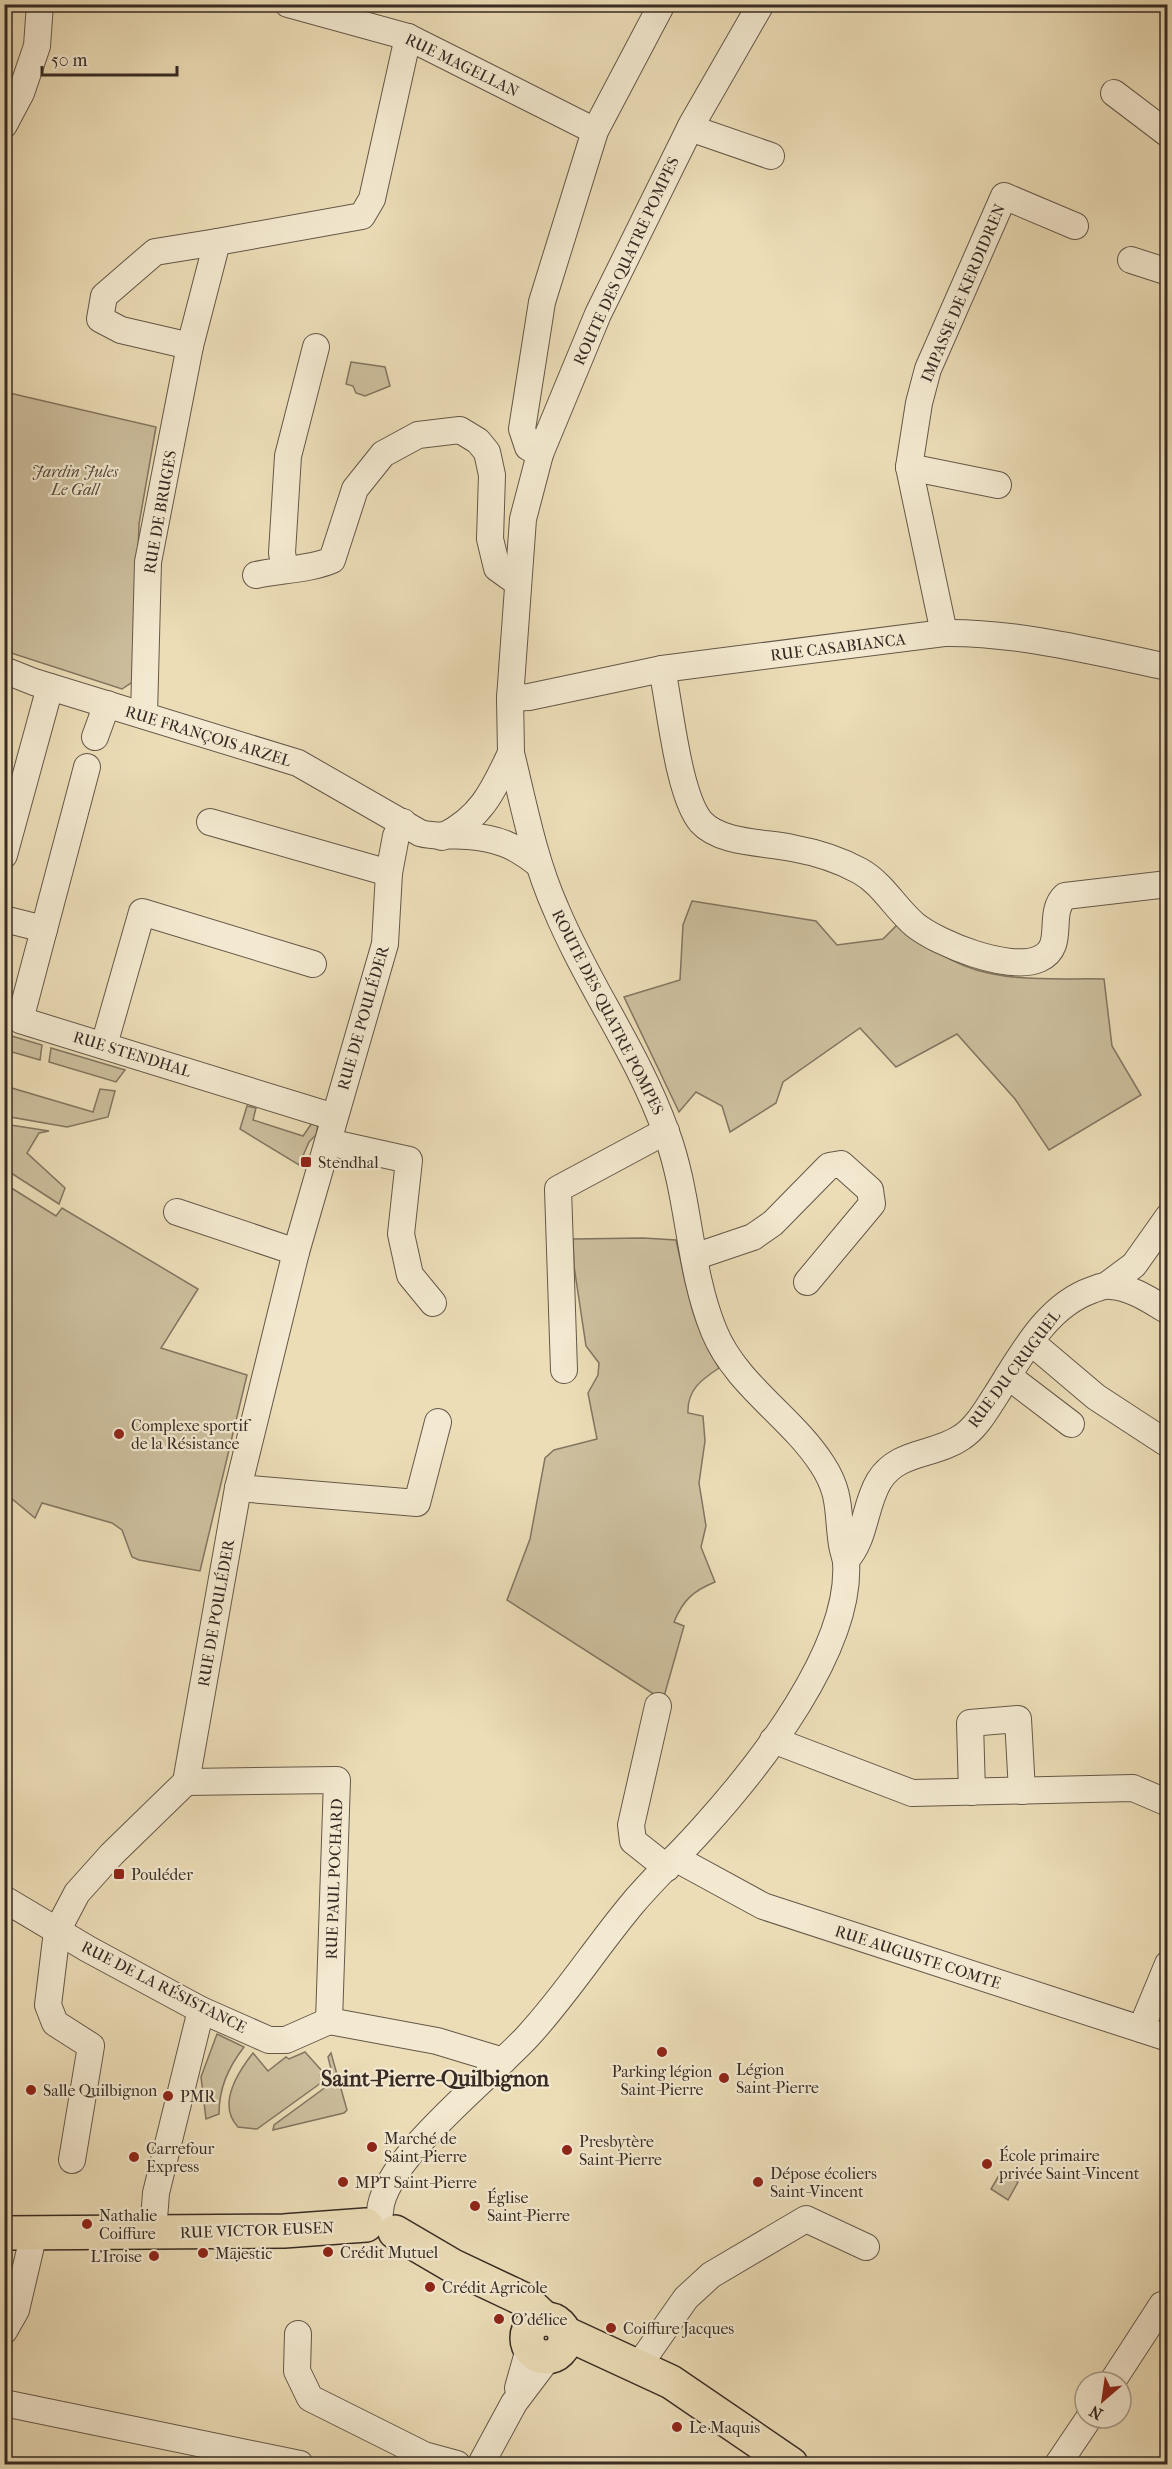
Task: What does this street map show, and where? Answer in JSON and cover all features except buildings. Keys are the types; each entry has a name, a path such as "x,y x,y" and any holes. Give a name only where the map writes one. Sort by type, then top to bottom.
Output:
{"main road":[{"name":"RUE VICTOR EUSEN","path":"19,2233 284,2231 380,2223"},
{"path":"380,2223 502,2290 525,2300 546,2340 637,2368 671,2382 791,2464"}],"street":[{"path":"4,125 21,93 37,46 40,4"},
{"name":"RUE MAGELLAN","path":"288,4 408,37 595,131"},
{"path":"540,454 528,447 522,429 542,302 595,131 662,4"},
{"name":"ROUTE DES QUATRE POMPES","path":"380,2223 380,2203 400,2167 443,2118 503,2061 566,1992 596,1948 652,1881 706,1825 774,1740 816,1674 831,1640 842,1604 846,1560 842,1548 840,1503 823,1465 725,1354 713,1329 694,1257 675,1160 666,1131 643,1075 564,927 538,864 511,753 510,698 523,519 540,454 598,314 690,128 761,4"},
{"path":"190,345 121,330 100,319 104,296 155,252 218,243 363,216 372,199 408,37"},
{"path":"1114,93 1167,134"},
{"path":"690,128 771,156"},
{"name":"IMPASSE DE KERDIDREN","path":"944,633 909,466 919,403 928,369 1004,196 1075,226"},
{"name":"RUE DE BRUGES","path":"144,715 148,562 190,345 218,243"},
{"path":"1131,260 1167,272"},
{"path":"285,568 282,553 288,456 316,347"},
{"path":"256,575 285,568 320,565 332,560 355,489 383,454 418,435 460,430 478,441 487,452 492,475 490,539 497,568 518,583"},
{"path":"909,466 998,485"},
{"name":"RUE CASABIANCA","path":"510,698 529,697 663,669 944,633 966,633 1076,648 1167,667"},
{"path":"663,669 686,792 702,823 715,833 794,848 835,860 861,871 880,885 915,924 944,942 981,955 1008,961 1036,960 1052,950 1055,941 1058,904 1065,896 1167,884"},
{"name":"RUE FRANÇOIS ARZEL","path":"4,670 50,687 298,764 403,822"},
{"path":"4,855 50,687"},
{"path":"95,737 106,704"},
{"path":"442,837 461,827 481,807 492,793 511,753"},
{"name":"RUE STENDHAL","path":"87,767 20,1020 334,1117"},
{"path":"210,822 389,873"},
{"path":"403,822 420,833 442,837 468,836 501,842 517,847 538,864"},
{"name":"RUE DE POULÉDER","path":"186,1782 237,1488 297,1252 385,944 389,873 396,836 403,822"},
{"path":"104,1045 142,912 313,964"},
{"path":"4,919 44,928"},
{"path":"564,1370 558,1189 666,1131"},
{"path":"328,1142 409,1160 401,1234 410,1275 433,1303"},
{"path":"694,1257 753,1237 773,1223 829,1166 841,1164 870,1190 872,1204 807,1282"},
{"path":"177,1212 297,1252"},
{"name":"RUE DU CRUGUEL","path":"846,1560 857,1544 879,1481 895,1462 961,1438 976,1425 1030,1342 1055,1313 1073,1297 1107,1285 1134,1265 1167,1217"},
{"path":"1134,1265 1144,1297"},
{"path":"1107,1285 1127,1289 1167,1311"},
{"path":"1030,1342 1096,1397 1167,1444"},
{"path":"1008,1376 1071,1424"},
{"path":"237,1488 417,1503 438,1422"},
{"path":"658,1706 631,1825 633,1841 671,1863"},
{"path":"972,1792 970,1723 1018,1719 1022,1791"},
{"path":"774,1740 912,1793 1133,1788 1167,1803"},
{"name":"RUE PAUL POCHARD","path":"186,1782 337,1780 329,2021"},
{"path":"72,2160 91,2046 55,2023 48,2005 57,1931 77,1893 112,1854 186,1782"},
{"name":"RUE AUGUSTE COMTE","path":"671,1863 763,1906 1167,2038"},
{"name":"RUE DE LA RÉSISTANCE","path":"4,1899 57,1931 201,2010 269,2040 286,2040 329,2021"},
{"path":"1141,2029 1167,1964"},
{"path":"153,2232 156,2193 201,2010"},
{"path":"329,2021 437,2041 503,2061"},
{"path":"637,2368 686,2298 711,2275 806,2219 866,2247"},
{"path":"4,2331 16,2310 19,2233"},
{"path":"1120,2370 1162,2306"},
{"path":"298,2334 297,2371 310,2398 424,2455 457,2464"},
{"path":"481,2464 546,2340"},
{"path":"4,2403 300,2464"},
{"path":"1058,2464 1081,2430"}],"green space":[{"path":"351,362 385,367 390,386 365,396 356,393 353,386 346,384"},
{"name":"Jardin Jules Le Gall","path":"5,392 156,427 139,524 134,681 122,689 5,651"},
{"path":"692,901 816,921 837,945 883,939 897,925 947,958 981,971 1016,977 1104,979 1112,1046 1141,1095 1049,1150 1015,1099 957,1034 896,1067 860,1028 783,1082 776,1103 730,1132 722,1106 696,1092 679,1112 624,997 680,980 683,925"},
{"path":"5,1034 42,1045 40,1060 5,1050"},
{"path":"51,1048 125,1070 116,1082 49,1062"},
{"path":"5,1086 93,1112 100,1089 115,1091 108,1117 67,1127 5,1116"},
{"path":"247,1106 256,1108 253,1120 303,1136 312,1123 318,1125 316,1135 309,1142 299,1165 240,1129"},
{"path":"4,1124 49,1131 39,1133 27,1153 65,1188 59,1204 5,1169"},
{"name":"Complexe sportif de la Résistance","path":"5,1184 56,1216 62,1208 198,1289 161,1348 247,1375 200,1571 139,1560 132,1557 122,1530 112,1523 42,1503 35,1518 5,1493"},
{"path":"573,1239 676,1240 696,1322 719,1368 696,1386 688,1405 688,1413 703,1416 705,1441 699,1483 706,1526 701,1547 715,1582 690,1597 674,1622 684,1626 663,1700 507,1600 530,1539 545,1458 554,1450 597,1439 588,1393 598,1375 599,1363 586,1346 574,1266"},
{"path":"217,2034 244,2047 225,2079 219,2114 206,2119 201,2077"},
{"path":"305,2052 323,2072 320,2075 325,2080 257,2129 238,2127 229,2109 232,2089 241,2069 253,2053 268,2071 286,2057 289,2059"},
{"path":"331,2053 347,2110 344,2113 273,2130 274,2125 334,2081 328,2057"},
{"path":"1001,2172 1018,2182 1008,2200 991,2189"}],"place":[{"name":"Stendhal","path":"306,1162"},
{"name":"Complexe sportif de la Résistance","path":"119,1434"},
{"name":"Pouléder","path":"119,1874"},
{"name":"Parking légion Saint-Pierre","path":"662,2052"},
{"name":"Légion Saint-Pierre","path":"724,2078"},
{"name":"Salle Quilbignon","path":"31,2090"},
{"name":"PMR","path":"168,2096"},
{"name":"Marché de Saint-Pierre","path":"372,2147"},
{"name":"Presbytère Saint-Pierre","path":"567,2150"},
{"name":"Carrefour Express","path":"134,2157"},
{"name":"École primaire privée Saint-Vincent","path":"987,2164"},
{"name":"MPT Saint-Pierre","path":"343,2182"},
{"name":"Dépose écoliers Saint-Vincent","path":"758,2182"},
{"name":"Église Saint-Pierre","path":"475,2206"},
{"name":"Nathalie Coiffure","path":"87,2224"},
{"name":"Crédit Mutuel","path":"328,2252"},
{"name":"Majestic","path":"203,2253"},
{"name":"L'Iroise","path":"154,2256"},
{"name":"Crédit Agricole","path":"430,2287"},
{"name":"O'délice","path":"499,2319"},
{"name":"Coiffure Jacques","path":"611,2328"},
{"name":"Le Maquis","path":"677,2427"}],"district":[{"name":"Saint-Pierre-Quilbignon","path":"435,2079"}]}
